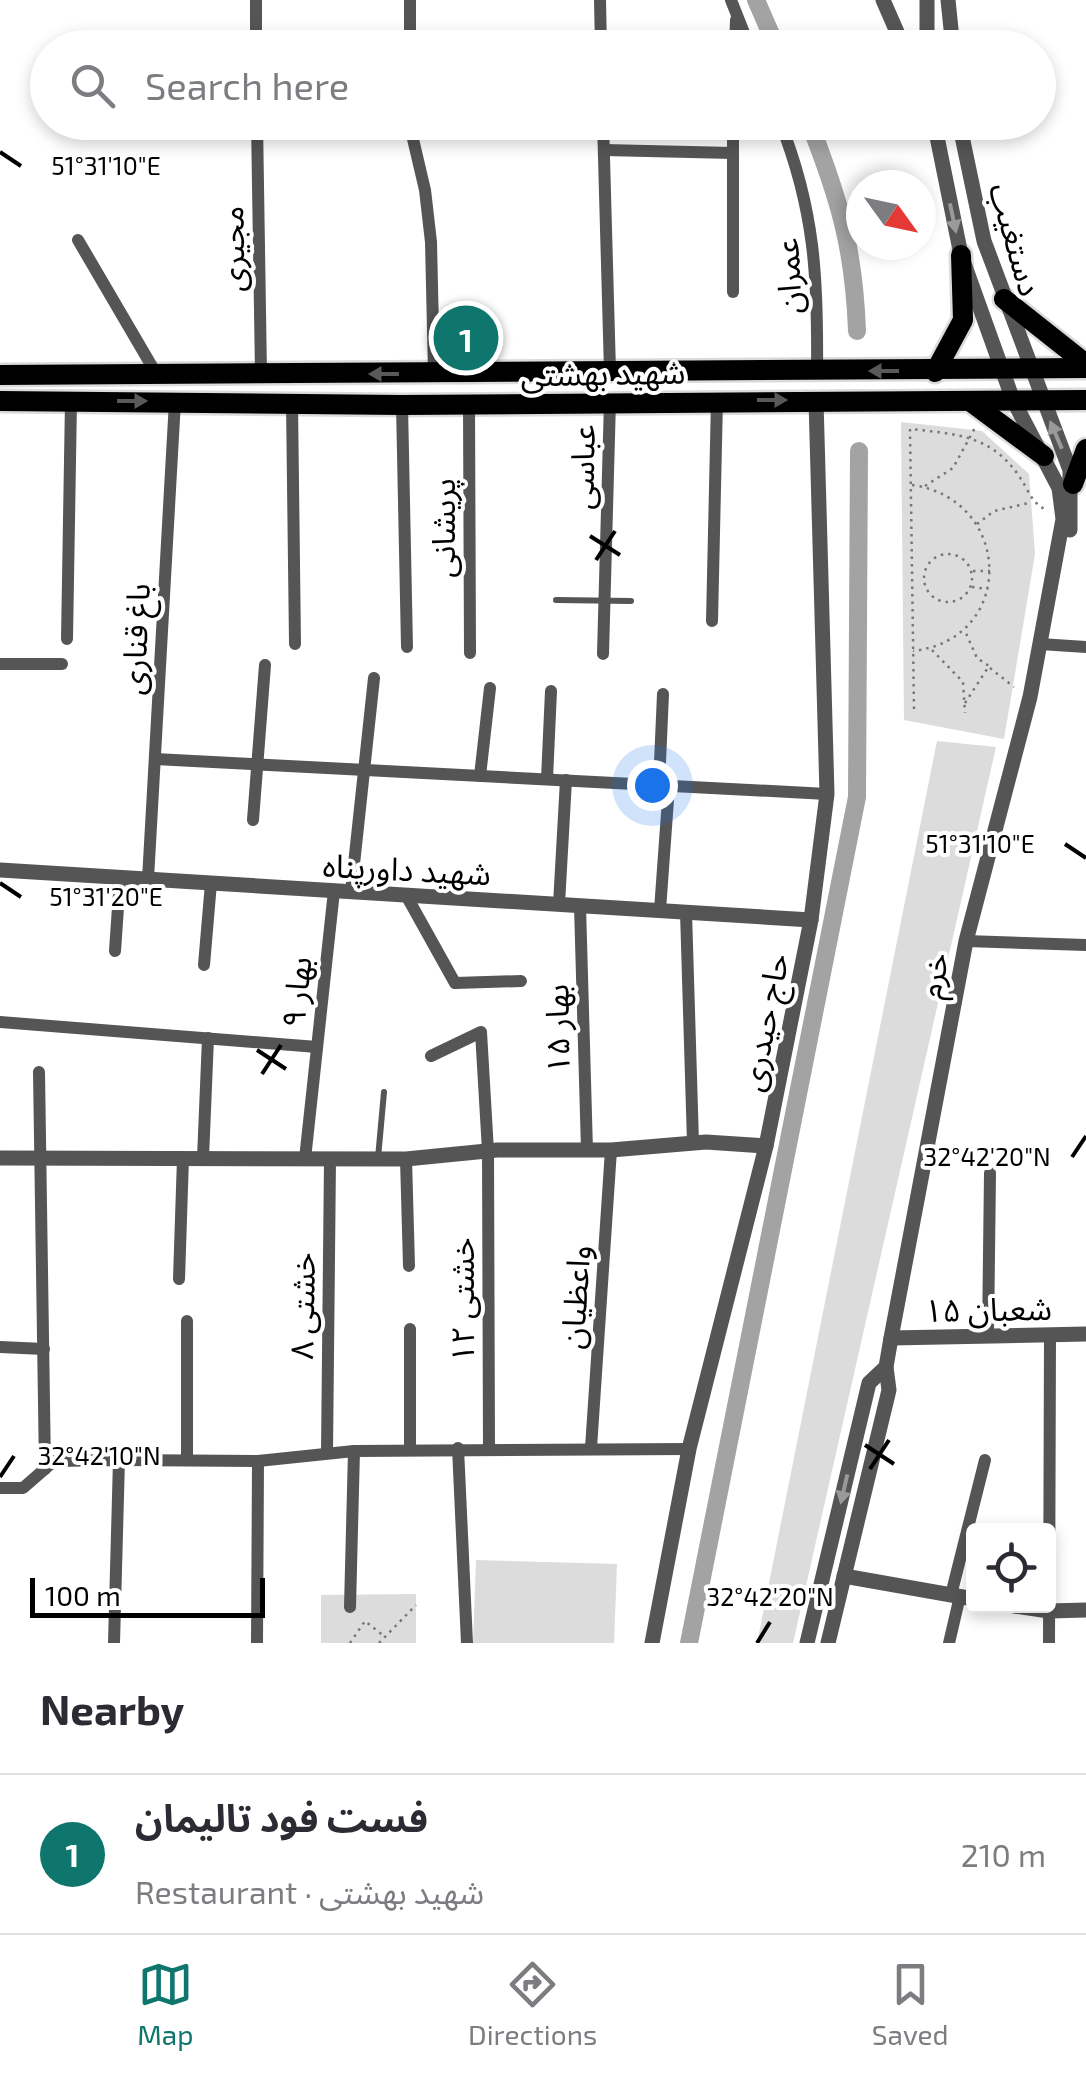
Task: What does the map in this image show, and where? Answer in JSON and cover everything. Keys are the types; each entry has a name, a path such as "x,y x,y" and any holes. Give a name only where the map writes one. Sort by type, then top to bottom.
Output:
{"main road":[{"path":"935,372 963,320 960,255"},
{"path":"1004,299 1086,366"},
{"name":"شهید بهشتی","path":"0,375 935,372 1086,366"},
{"name":"شهید بهشتی","path":"0,400 402,405 1086,400"},
{"path":"969,401 1044,456"},
{"path":"1073,484 1086,449"}],"street":[{"path":"256,0 256,30"},
{"path":"410,0 410,30"},
{"path":"600,0 601,30"},
{"path":"883,0 896,30"},
{"path":"927,0 927,30"},
{"path":"948,0 951,30"},
{"path":"733,6 743,30"},
{"name":"مجیری","path":"257,140 260,374"},
{"path":"413,140 425,190 431,242 434,374"},
{"path":"604,140 610,371"},
{"path":"733,140 733,292"},
{"name":"عمران","path":"786,140 812,220 818,278 816,372"},
{"name":"خرم","path":"828,1643 889,1390 886,1367 966,941 1030,697 1063,519 1059,488 1013,400 960,255 938,140"},
{"name":"دستغیب","path":"963,140 984,241 1042,400"},
{"path":"604,150 733,153"},
{"path":"78,240 157,374"},
{"path":"712,621 716,400"},
{"name":"حاج حیدری","path":"652,1643 689,1449 766,1146 811,920 828,794 816,400"},
{"name":"خرم","path":"1042,400 1073,484 1072,523 1050,597"},
{"path":"67,639 71,401"},
{"name":"باغ قناری","path":"148,879 175,401"},
{"name":"عباسی","path":"603,654 610,401"},
{"path":"292,402 294,644"},
{"name":"پریشانی","path":"469,404 470,653"},
{"path":"402,405 407,646"},
{"path":"1040,644 1086,647"},
{"path":"0,664 62,664"},
{"path":"253,820 265,665"},
{"name":"بهار ۹","path":"305,1159 317,1047 364,770 374,678"},
{"path":"480,776 490,688"},
{"path":"547,779 551,691"},
{"path":"660,910 663,694"},
{"path":"155,759 828,794"},
{"path":"559,904 566,780"},
{"name":"شهید داورپناه","path":"0,870 811,920"},
{"path":"115,951 120,878"},
{"path":"204,965 211,883"},
{"path":"406,895 455,983 522,981"},
{"name":"بهار ۱۵","path":"580,906 587,1150"},
{"path":"686,912 693,1143"},
{"path":"966,941 1086,945"},
{"path":"0,1022 317,1047"},
{"name":"خشتی ۱۲","path":"430,1056 481,1032 488,1151 488,1448"},
{"path":"204,1158 208,1038"},
{"path":"38,1072 45,1469"},
{"path":"0,1158 406,1159 488,1151 611,1150 693,1143 766,1146"},
{"name":"واعظیان","path":"591,1448 611,1150"},
{"path":"179,1279 184,1158"},
{"name":"خشتی ۸","path":"327,1453 330,1159"},
{"path":"406,1159 409,1266"},
{"path":"988,1336 990,1172"},
{"path":"187,1320 187,1460"},
{"path":"410,1329 410,1448"},
{"path":"1049,1523 1050,1334"},
{"name":"۱۵ شعبان","path":"891,1338 1086,1334"},
{"path":"0,1347 44,1349"},
{"name":"خرم","path":"808,1643 869,1383 886,1367"},
{"path":"0,1488 22,1488 54,1461 258,1461 410,1448 689,1449"},
{"path":"458,1448 467,1643"},
{"path":"350,1607 354,1450"},
{"path":"949,1643 986,1460"},
{"path":"257,1643 258,1461"},
{"path":"114,1643 118,1464"},
{"path":"844,1576 961,1596"},
{"path":"1056,1612 1086,1610"},
{"path":"1048,1613 1048,1643"}],"lane":[{"path":"556,600 631,601"},
{"path":"378,1159 384,1092"}],"path":[{"path":"914,709 910,429 971,435 998,449 1022,479 1032,502 994,512 976,525"},
{"path":"924,487 953,468 971,435"},
{"path":"910,485 954,500 976,525 990,552 992,570 976,617 953,640 913,652"},
{"path":"946,554 962,558 972,571 970,586 960,598 938,600 927,590 924,575 931,560 946,554"},
{"path":"972,571 992,570"},
{"path":"970,586 988,589"},
{"path":"965,628 966,642 988,666 1030,697"},
{"path":"931,649 963,682 965,714"},
{"path":"964,703 988,666"},
{"path":"379,1643 416,1605"},
{"path":"348,1642 366,1621 385,1637"}],"shaded area":[{"path":"901,422 982,431 1029,474 1035,554 1004,739 904,720"},
{"path":"937,741 996,747 793,1643 757,1643"},
{"path":"476,1560 617,1564 614,1643 473,1643"},
{"path":"416,1594 416,1643 321,1643 321,1595"}],"waterway":[{"path":"756,0 769,30"},
{"path":"816,140 843,224 857,331"},
{"path":"689,1643 857,797 859,451"}],"place":[{"name":"فست فود تالیمان","path":"466,338"}]}
